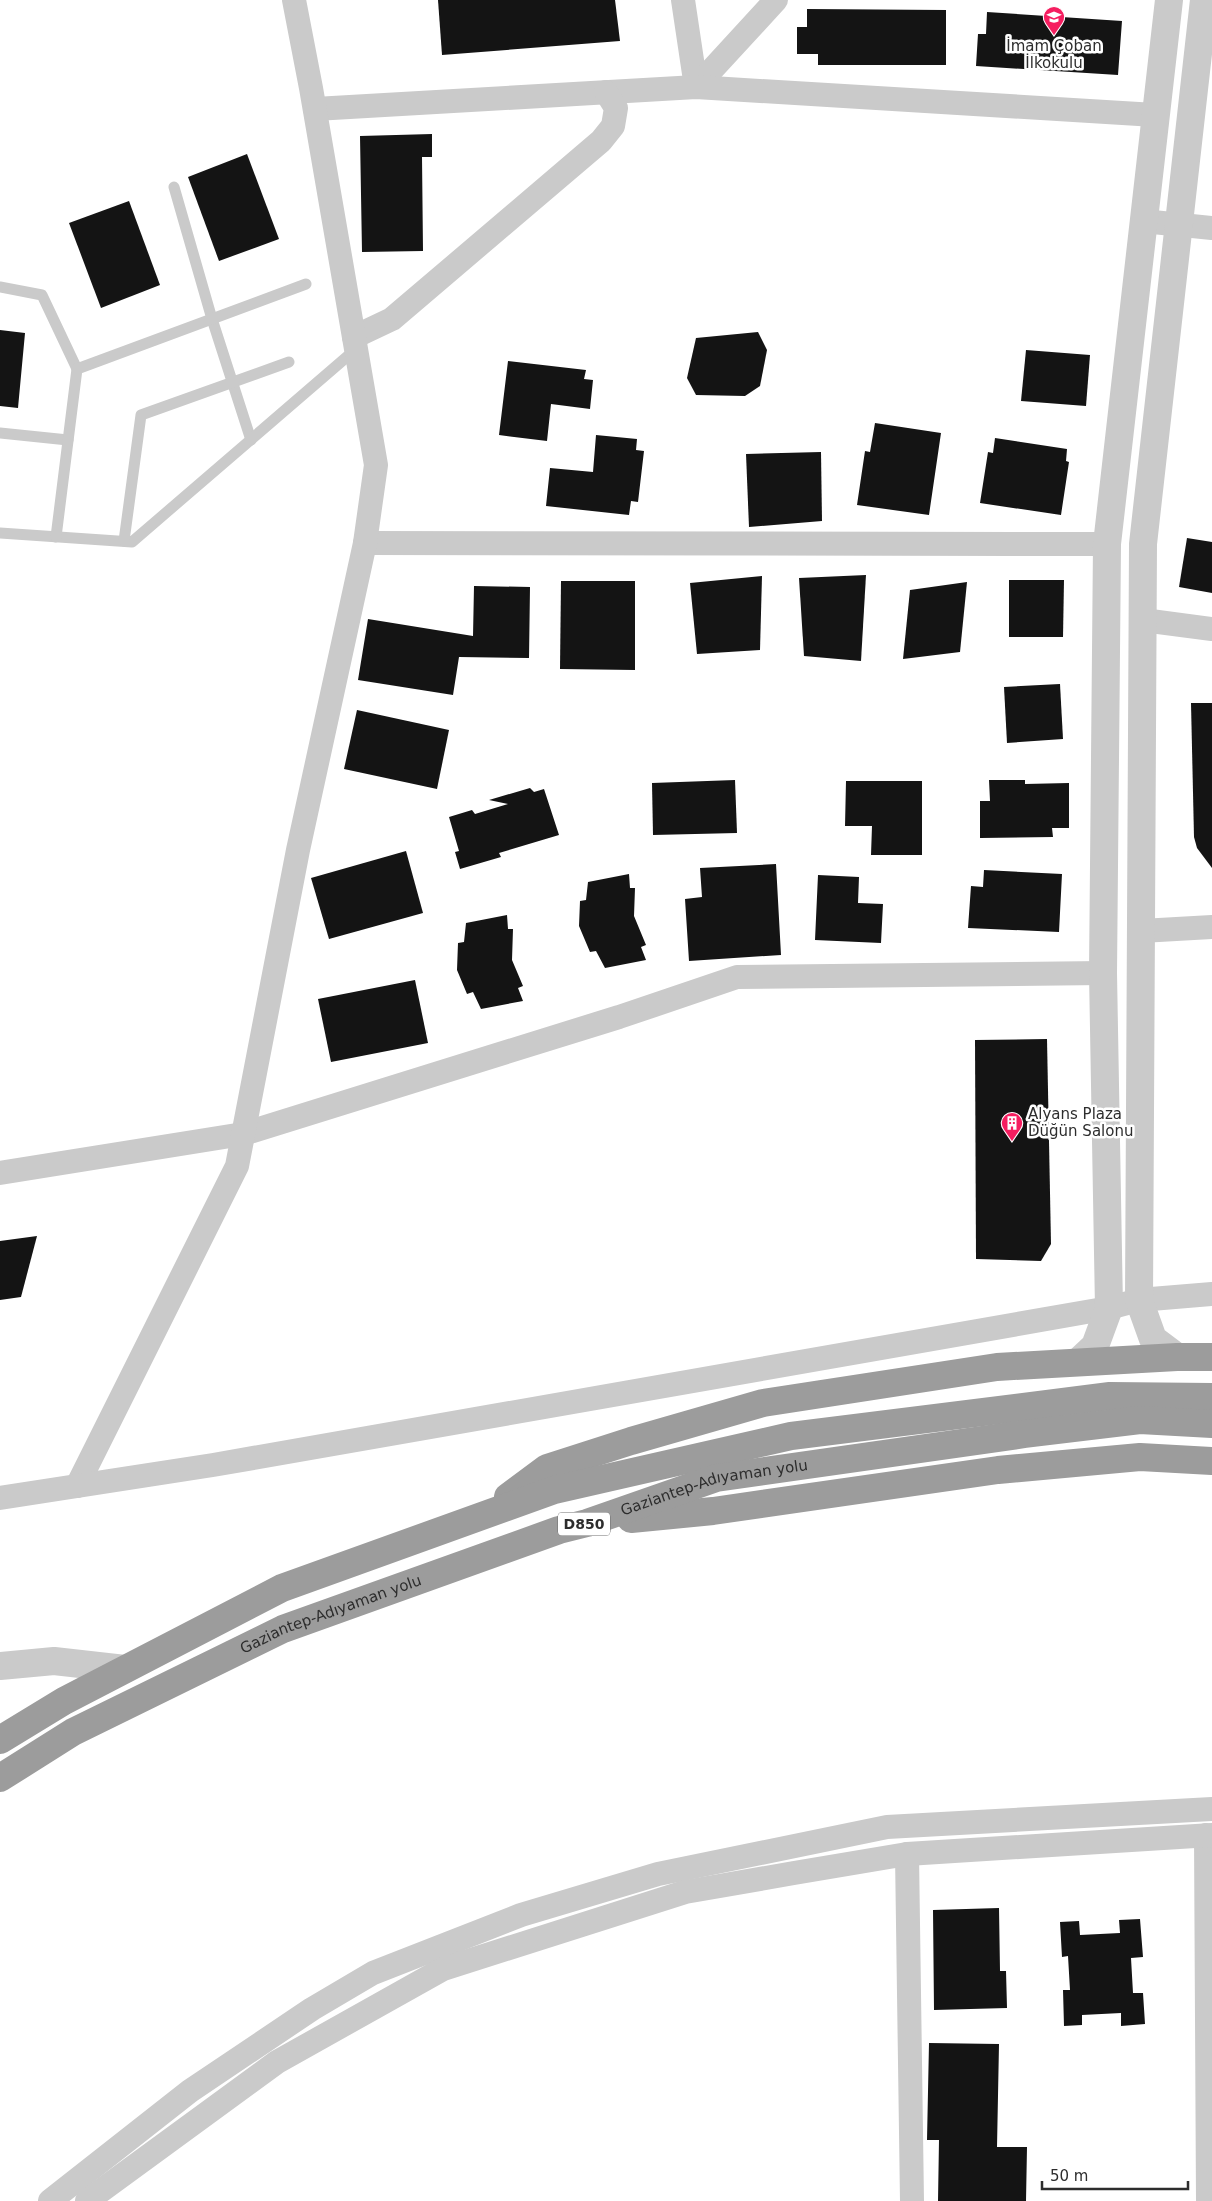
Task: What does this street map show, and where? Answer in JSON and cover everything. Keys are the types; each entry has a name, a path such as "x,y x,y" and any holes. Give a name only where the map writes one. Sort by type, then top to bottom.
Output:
{"highway":[{"path":"480,1516 547,1468 762,1403 998,1367 1079,1361 1212,1357"},
{"path":"0,1740 64,1701 282,1588 554,1490 792,1436 1110,1396 1212,1397"},
{"name":"Gaziantep-Adıyaman yolu","path":"0,1778 72,1732 283,1629 559,1530 587,1523 716,1478 1016,1435 1140,1420 1212,1424"},
{"path":"587,1523 713,1511 998,1470 1140,1457 1212,1461"}],"street":[{"path":"77,1486 237,1166 298,850 365,543 376,466 315,109 294,0"},
{"path":"683,0 696,87"},
{"path":"696,87 776,0"},
{"path":"1079,1361 1096,1346 1109,1308 1104,972 1107,544 1169,0"},
{"path":"1177,1357 1154,1340 1139,1300 1143,544 1204,0"},
{"path":"315,109 696,87 1155,115"},
{"path":"355,343 392,319 601,141 613,126 616,108 606,92"},
{"path":"1143,221 1180,223 1212,228"},
{"path":"365,543 1107,544"},
{"path":"1143,620 1212,629"},
{"path":"1141,931 1212,927"},
{"path":"0,1173 243,1134 619,1017 737,977 1104,972"},
{"path":"0,1498 213,1465 1109,1308 1139,1300 1212,1294"},
{"path":"0,1666 54,1661 125,1669"},
{"path":"50,2201 190,2091 312,2009 373,1973 521,1915 658,1874 887,1827 1212,1809"},
{"path":"87,2201 278,2062 443,1969 685,1892 907,1854 1209,1835 1208,2201"},
{"path":"907,1854 912,2201"}],"lane":[{"path":"174,187 212,319 251,440"},
{"path":"77,369 306,284"},
{"path":"0,287 42,295 77,369 56,537"},
{"path":"0,534 132,542 251,440 355,343"},
{"path":"124,541 141,415 290,362"},
{"path":"0,433 68,440"}],"building":[{"path":"438,0 615,0 620,41 442,55"},
{"path":"807,9 946,10 946,65 818,65 818,54 797,54 797,27 807,27"},
{"path":"987,12 1122,21 1118,75 976,66 978,34 986,34"},
{"path":"432,134 432,157 422,157 423,251 362,252 360,136"},
{"path":"247,154 279,239 219,261 188,177"},
{"path":"129,201 160,285 101,308 69,223"},
{"path":"0,330 25,333 18,408 0,406"},
{"path":"758,332 767,350 760,386 745,396 696,395 687,378 696,338"},
{"path":"1026,350 1090,355 1086,406 1021,401"},
{"path":"508,361 586,370 584,379 593,380 590,409 551,404 547,441 499,435"},
{"path":"875,423 941,433 929,515 857,505 865,451 870,452"},
{"path":"596,435 637,439 636,450 644,451 638,502 631,501 629,515 546,506 550,468 593,472"},
{"path":"995,438 1067,449 1066,461 1069,462 1061,515 980,503 988,452 993,453"},
{"path":"821,452 822,521 749,527 746,454"},
{"path":"1187,538 1212,542 1212,593 1179,587"},
{"path":"866,575 861,661 804,656 799,578"},
{"path":"762,576 760,650 697,654 690,583"},
{"path":"1009,580 1064,580 1063,637 1009,637"},
{"path":"561,581 635,581 635,670 560,669"},
{"path":"967,582 960,652 903,659 910,590"},
{"path":"474,586 530,587 529,658 459,657 453,695 358,680 368,619 473,636"},
{"path":"1060,684 1063,739 1007,743 1004,687"},
{"path":"1191,703 1212,703 1212,868 1197,848 1194,837"},
{"path":"357,710 449,730 437,789 344,769"},
{"path":"735,780 737,833 653,835 652,783"},
{"path":"989,780 1025,780 1025,784 1069,783 1069,828 1052,828 1053,837 980,838 980,801 990,801"},
{"path":"846,781 922,781 922,855 871,855 872,826 845,826"},
{"path":"530,788 534,792 544,789 559,835 499,853 501,857 460,869 455,852 459,851 449,817 472,810 475,814 508,804 489,800"},
{"path":"406,851 423,913 329,939 311,878"},
{"path":"776,864 781,955 689,961 685,899 702,897 700,868"},
{"path":"984,870 1062,874 1059,932 968,928 971,886 983,887"},
{"path":"629,874 630,888 635,888 634,916 646,945 641,947 646,960 605,968 596,951 590,952 579,926 580,901 586,900 588,882"},
{"path":"818,875 859,877 858,903 883,904 881,943 815,940"},
{"path":"507,915 508,929 513,929 512,960 523,986 518,988 523,1001 481,1009 473,992 467,994 457,970 458,943 464,942 466,923"},
{"path":"415,980 428,1043 331,1062 318,999"},
{"name":"Alyans Plaza Düğün Salonu","path":"1047,1039 1051,1244 1041,1261 976,1259 975,1040"},
{"path":"37,1236 21,1297 0,1300 0,1241"},
{"path":"999,1908 1000,1971 1006,1971 1007,2008 934,2010 933,1910"},
{"path":"1140,1919 1143,1957 1131,1958 1133,1993 1143,1993 1145,2024 1121,2026 1121,2013 1082,2015 1082,2025 1064,2026 1063,1990 1070,1990 1068,1956 1062,1957 1060,1922 1079,1921 1080,1935 1120,1933 1119,1920"},
{"path":"929,2043 999,2044 997,2147 1027,2147 1026,2201 938,2201 939,2140 927,2140"}],"place":[{"name":"İmam Çoban İlkokulu","path":"1054,36"},
{"name":"Alyans Plaza Düğün Salonu","path":"1012,1142"}]}
